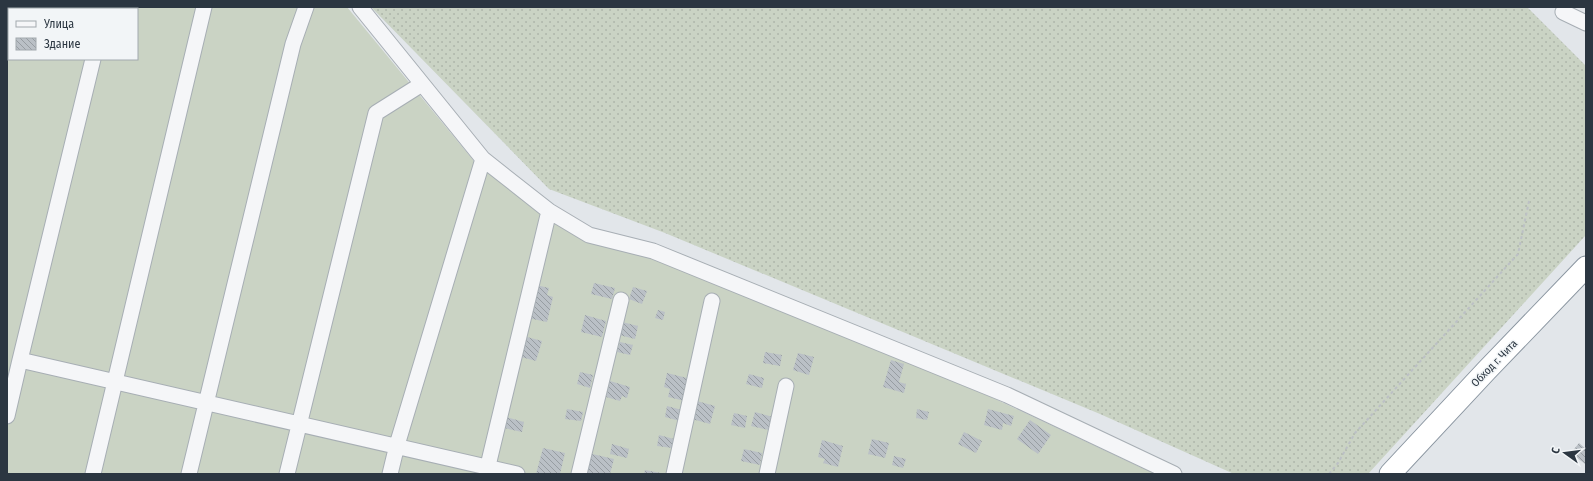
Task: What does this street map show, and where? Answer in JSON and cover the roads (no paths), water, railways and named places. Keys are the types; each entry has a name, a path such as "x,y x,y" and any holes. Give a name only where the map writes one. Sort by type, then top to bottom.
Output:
{"highway":[{"name":"Обход г. Чита","path":"1397,467 1486,371 1586,267"}],"street":[{"path":"93,474 204,7"},
{"path":"189,474 293,44 306,7"},
{"path":"360,7 483,159 549,211 590,235 652,252 1007,395 1174,474"},
{"path":"1562,9 1586,23"},
{"path":"7,416 93,60"},
{"path":"287,474 376,112 422,84"},
{"path":"390,474 397,445 483,159"},
{"path":"487,470 549,211"},
{"path":"579,474 621,300"},
{"path":"674,474 712,301"},
{"path":"20,360 206,404 397,445 487,470 517,474"},
{"path":"768,474 786,386"}]}
